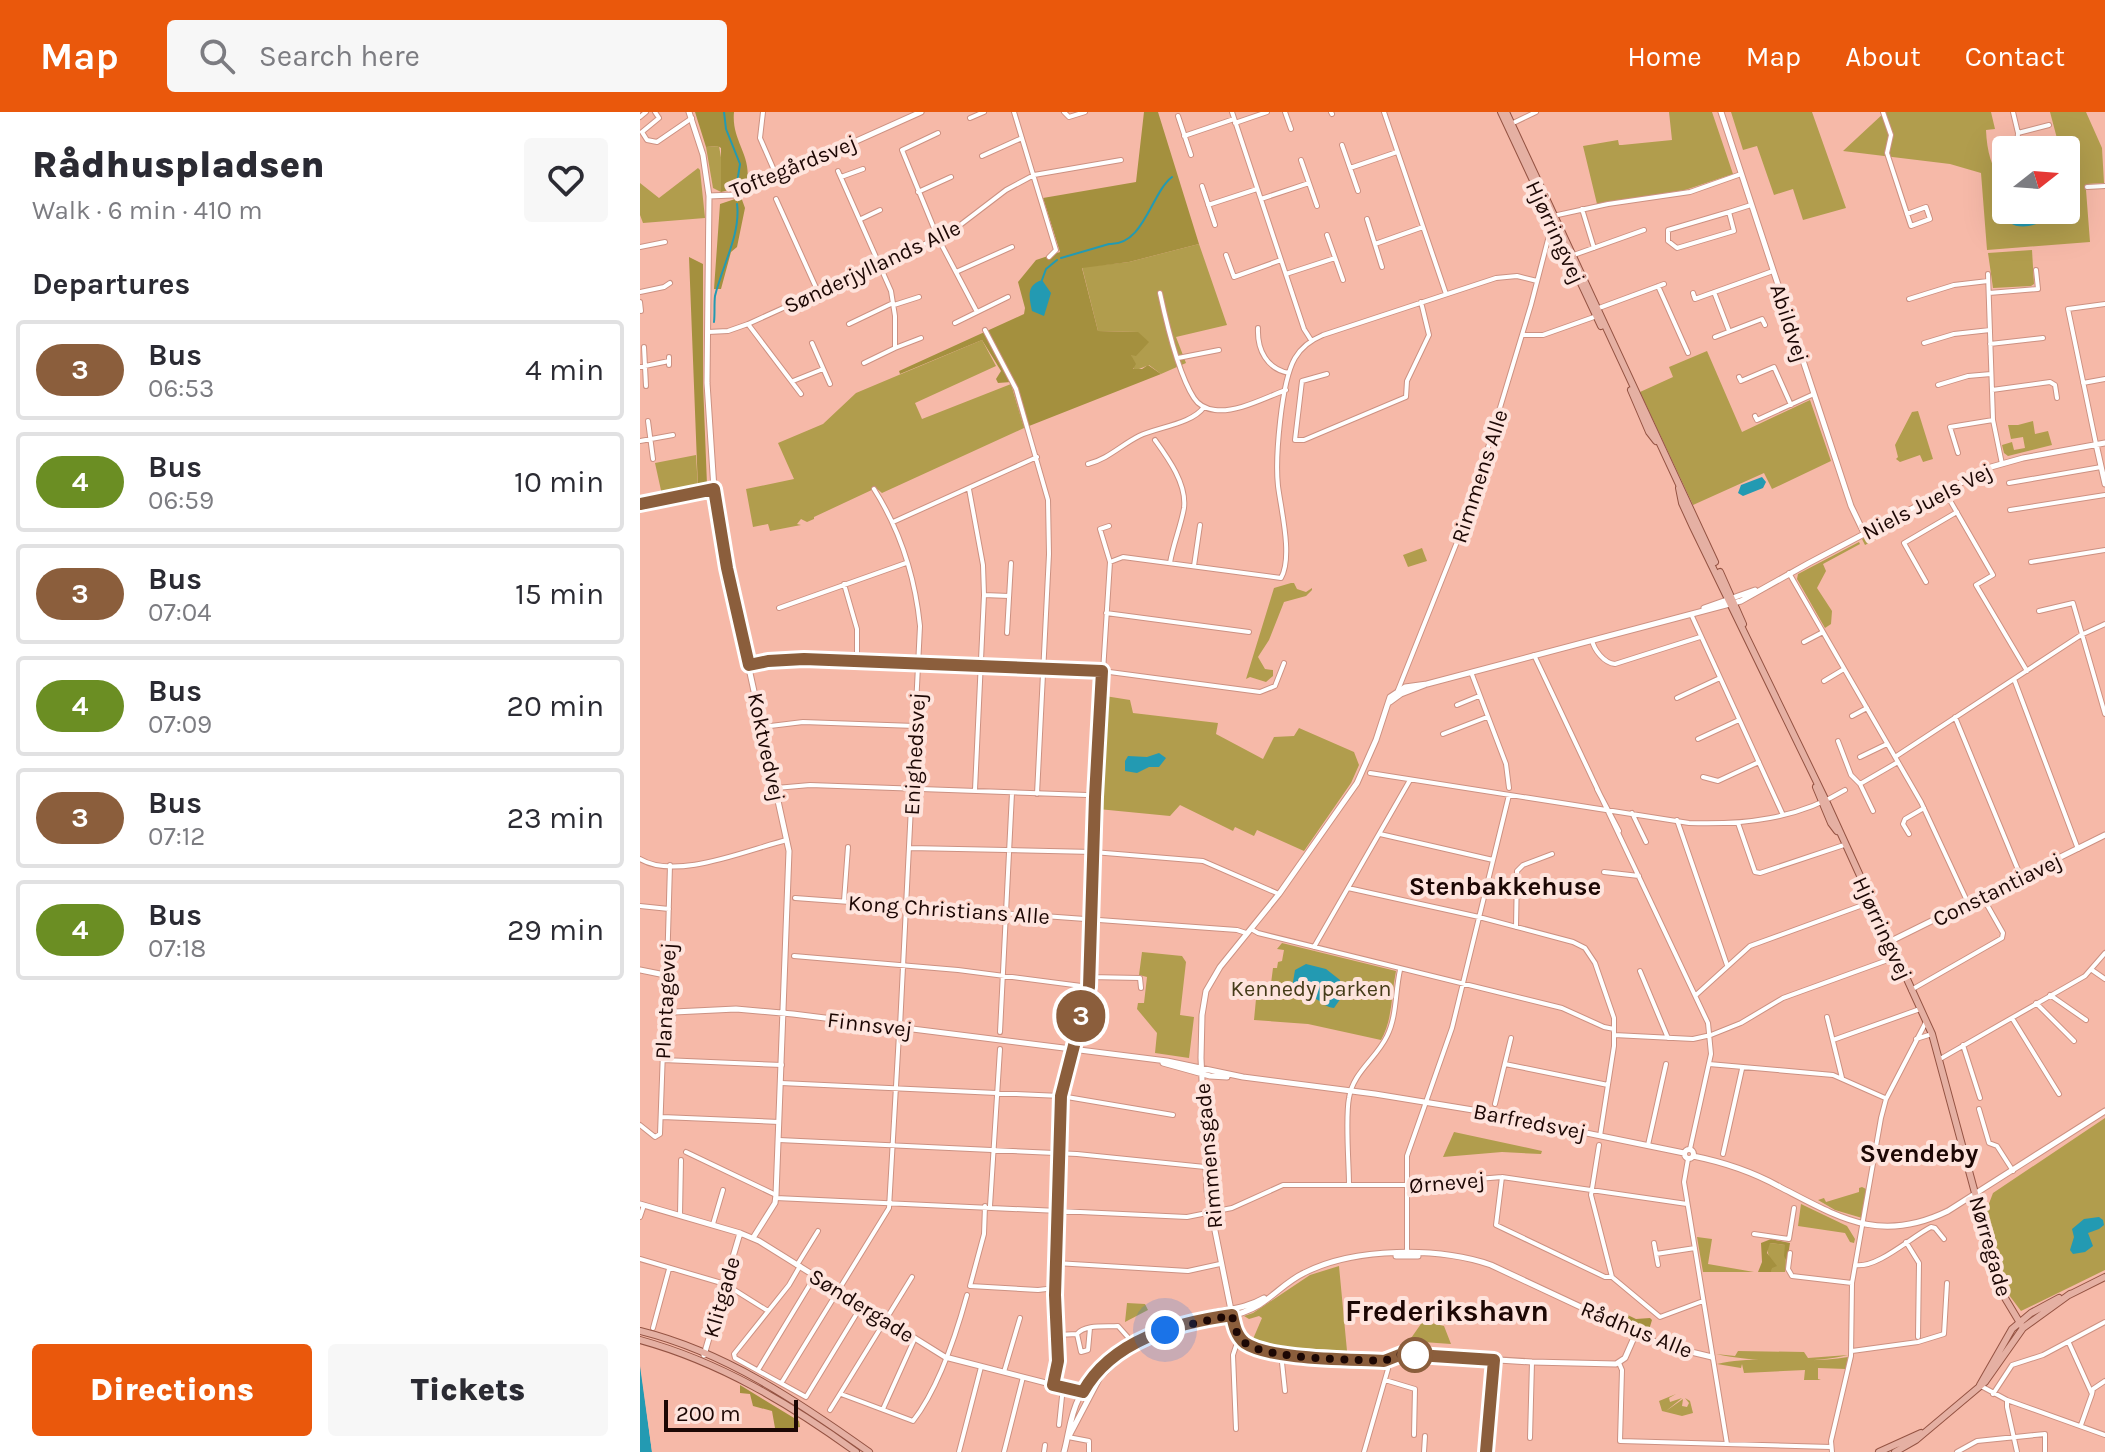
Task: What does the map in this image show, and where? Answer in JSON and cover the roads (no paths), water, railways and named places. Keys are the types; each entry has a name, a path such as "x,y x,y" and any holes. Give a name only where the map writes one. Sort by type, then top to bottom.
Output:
{"main road":[{"name":"Hjørringvej","path":"1503,112 1628,379 1639,412 1658,443 1679,488 1682,503 1731,601 1926,1022"},
{"name":"Nørregade","path":"1926,1022 1940,1059 2002,1293 2021,1326"},
{"path":"1895,1452 1928,1431 1980,1385 2005,1342 2021,1326 2070,1294 2105,1277"},
{"path":"640,1331 756,1378 819,1416 869,1452"},
{"path":"640,1340 703,1357 770,1395 856,1452"},
{"path":"1879,1452 1915,1438"}],"street":[{"path":"640,117 646,112"},
{"path":"655,112 659,118 641,133 647,140 657,142 690,115"},
{"path":"763,112 760,138 777,177"},
{"name":"Toftegårdsvej","path":"709,196 739,193 921,112"},
{"path":"970,118 984,112"},
{"path":"1014,112 1056,250 1049,257"},
{"path":"1064,112 1069,117 1085,112"},
{"path":"1232,112 1304,329 1311,340"},
{"path":"1184,136 1267,112"},
{"path":"1285,112 1291,129"},
{"path":"1384,112 1446,294"},
{"path":"1509,125 1536,112"},
{"name":"Abildvej","path":"1721,112 1851,506 1864,533"},
{"path":"1883,112 1891,135 1887,153 1907,214 1911,226 1930,219 1926,207 1907,214"},
{"path":"2013,112 2018,136"},
{"name":"Koktvedvej","path":"690,115 703,155 709,196 708,395 714,489 727,568 790,864 776,1196 753,1238"},
{"path":"1178,116 1191,155"},
{"path":"2018,133 2049,125"},
{"path":"938,133 902,150 938,238 977,312"},
{"path":"982,156 1022,138"},
{"path":"1342,145 1358,191"},
{"path":"1350,168 1397,152"},
{"name":"Sønderjyllands Alle","path":"708,332 728,331 748,324 938,238 962,225 1006,190 1034,175 1121,160"},
{"path":"1301,160 1317,206"},
{"path":"863,169 840,174 880,264 894,304 895,348"},
{"path":"1553,220 1582,209 1690,192 1741,174"},
{"path":"918,192 951,177"},
{"path":"1261,199 1309,183"},
{"path":"1202,186 1215,225"},
{"path":"2087,187 2105,186"},
{"path":"1208,205 1257,189"},
{"path":"776,199 818,292"},
{"path":"1729,212 1734,231 1677,248 1668,241 1668,230 1751,205"},
{"path":"1582,209 1594,248"},
{"path":"861,219 880,210"},
{"path":"1367,219 1382,267"},
{"name":"Rimmens Alle","path":"1399,692 1467,517 1553,220"},
{"path":"1375,244 1423,227"},
{"path":"1570,256 1644,230"},
{"path":"1327,235 1343,280"},
{"path":"1549,242 1561,236"},
{"path":"640,247 665,242"},
{"path":"956,272 1012,247"},
{"path":"1226,255 1234,277 1281,260"},
{"path":"1286,274 1335,258"},
{"path":"1989,293 2038,289 2036,270"},
{"path":"1693,293 1695,299 1773,271"},
{"path":"1988,274 1993,420 2002,464"},
{"path":"1110,562 1123,557 1283,577 1285,547 1277,481 1278,452 1289,373 1296,356 1311,340 1500,277 1517,276 1537,281"},
{"path":"1909,299 1954,285 1988,281"},
{"path":"640,292 670,283"},
{"path":"1522,335 1543,335 1664,284"},
{"path":"1658,286 1688,353"},
{"path":"1714,292 1729,332"},
{"path":"1160,293 1178,358 1193,396 1204,407 1229,409 1286,390"},
{"path":"849,324 894,304 919,297"},
{"path":"955,323 1008,297"},
{"path":"640,302 641,311"},
{"path":"1327,374 1302,381 1295,440 1304,440 1406,397 1407,381 1429,335 1421,302"},
{"path":"2105,304 2068,309 2105,484"},
{"path":"1715,337 1762,319 1765,325"},
{"path":"748,324 801,394"},
{"path":"1258,328 1269,366 1289,373"},
{"path":"985,330 1016,389 1048,500 1050,531 1037,794"},
{"path":"1924,343 1954,334 1990,330"},
{"path":"864,363 921,338"},
{"path":"1990,344 2043,338"},
{"path":"812,343 830,384"},
{"path":"644,347 642,366 646,386"},
{"path":"1178,358 1219,350"},
{"path":"642,366 669,361"},
{"path":"1739,377 1741,381 1774,367 1791,405"},
{"path":"793,381 823,369"},
{"path":"1938,385 1968,376 1991,374"},
{"path":"2083,383 2105,379"},
{"path":"1992,390 2010,390 2050,382 2055,385 2057,398"},
{"path":"1755,416 1757,420 1814,394"},
{"path":"1088,464 1103,460 1140,436 1195,416 1204,407"},
{"path":"1958,453 1950,427 1993,420"},
{"path":"648,421 653,459"},
{"path":"640,441 673,435"},
{"path":"1155,440 1179,481 1184,498 1170,563"},
{"name":"Niels Juels Vej","path":"1399,692 1731,601 1760,589 1944,490 2002,464 2105,443"},
{"path":"893,522 1037,457"},
{"path":"2009,483 2101,467"},
{"path":"640,504 714,489"},
{"name":"Enighedsvej","path":"874,489 893,522 918,612 913,788 890,1203"},
{"path":"969,489 983,565 984,595 975,790"},
{"path":"1944,490 1993,575 1976,585 2027,671"},
{"path":"2010,510 2105,495"},
{"path":"1926,582 1904,543 1957,512"},
{"path":"1194,566 1200,525"},
{"path":"1053,1385 1057,1369 1055,1288 1061,1096 1089,987 1093,852 1110,562 1100,529 1109,526"},
{"path":"2031,562 2105,550"},
{"path":"779,608 906,563"},
{"path":"1007,633 1011,563"},
{"path":"1789,573 1924,808 1968,903"},
{"path":"844,584 857,629 857,661"},
{"path":"984,595 1009,596"},
{"path":"2039,611 2073,603 2105,714"},
{"path":"1691,612 1783,815"},
{"path":"1106,613 1249,632"},
{"path":"1895,757 2081,635 2105,624"},
{"path":"1804,642 1823,632"},
{"path":"1592,640 1599,654 1615,664 1701,637"},
{"path":"1534,655 1705,1014 1711,1035 1709,1064 1684,1175 1727,1444"},
{"path":"749,665 791,659 1102,671 1263,692 1275,686 1284,663"},
{"path":"1824,681 1844,669"},
{"path":"1471,672 1506,764 1509,788"},
{"path":"1677,698 1720,678"},
{"path":"2014,679 2078,849"},
{"path":"1201,1071 1202,1015 1206,991 1357,783 1390,702 1399,692"},
{"path":"1457,705 1479,696"},
{"path":"1852,716 1867,708"},
{"path":"1443,734 1487,717"},
{"path":"1955,717 2021,877"},
{"path":"1698,739 1739,720"},
{"path":"762,727 803,722 915,726"},
{"path":"1838,741 1851,775 1860,784 1873,811"},
{"path":"1860,757 1888,744"},
{"path":"1703,777 1718,781 1759,762"},
{"path":"1860,784 1898,762"},
{"path":"1370,773 1702,823 1738,823 1783,815 1824,802 1845,790"},
{"path":"1314,947 1410,780"},
{"path":"776,788 812,785 1087,795"},
{"path":"1000,1032 1012,793"},
{"path":"1407,1254 1407,1156 1452,1028 1509,795"},
{"path":"1909,834 1903,824 1905,819 1924,808"},
{"path":"1632,813 1646,842"},
{"path":"1677,820 1727,965"},
{"path":"1738,823 1755,872 1760,873 1844,845"},
{"path":"1380,834 1493,860"},
{"name":"Constantiavej","path":"1889,942 2105,835"},
{"path":"640,859 651,864 670,865 713,862 787,840"},
{"path":"844,901 848,847"},
{"path":"910,848 1093,852 1203,861 1279,894"},
{"path":"1516,927 1517,871 1523,865 1552,854"},
{"name":"Plantagevej","path":"640,1125 653,1136 659,1136 664,1023 669,1009 665,975 670,865"},
{"path":"1604,872 1639,876"},
{"path":"1348,888 1479,917 1573,942 1588,951 1608,996 1614,1032 1600,1136"},
{"path":"1911,990 2002,938 2003,933 1982,896"},
{"name":"Kong Christians Alle","path":"795,898 1249,931 1562,1008 1614,1032 1668,1038 1693,1039 1711,1035 1741,1023 1783,998 1896,957"},
{"path":"1696,995 1741,952 1759,941 1871,902"},
{"path":"640,906 669,909"},
{"path":"1940,1059 2092,970 2105,953"},
{"path":"794,956 1089,987"},
{"path":"1349,1185 1349,1097 1356,1077 1384,1041 1394,1022 1394,997 1400,969"},
{"path":"640,970 665,975"},
{"path":"2092,970 2105,979"},
{"path":"1640,971 1668,1038"},
{"path":"1089,977 1140,978 1141,988"},
{"path":"2050,995 2086,1020"},
{"path":"2036,1003 2074,1041"},
{"name":"Finnsvej","path":"669,1009 674,1012 736,1009 784,1013 899,1031 1071,1050"},
{"path":"1833,1040 1920,1009"},
{"path":"1827,1017 1842,1078"},
{"path":"2011,1017 2059,1094"},
{"path":"1619,1363 1622,1370 1620,1441 1834,1450 1836,1421 1852,1351 1852,1283 1886,1099 1926,1022"},
{"path":"1916,1039 1932,1034"},
{"path":"1495,1104 1511,1038"},
{"path":"1963,1045 1980,1098"},
{"path":"1000,1049 988,1206 970,1286 1055,1288"},
{"name":"Barfredsvej","path":"1071,1050 1426,1101 1648,1145 1738,1168 1778,1185 1836,1217 1863,1224 1894,1226 1939,1216 2105,1111"},
{"path":"663,1060 782,1065"},
{"path":"1505,1064 1608,1085"},
{"path":"1648,1145 1666,1064"},
{"path":"1709,1064 1833,1075 1886,1099"},
{"path":"1723,1154 1742,1069"},
{"name":"Rimmensgade","path":"1201,1071 1205,1167 1211,1214 1234,1325 1242,1340"},
{"path":"781,1083 1061,1096 1173,1115"},
{"path":"1979,1109 1989,1143 1997,1146 2013,1171"},
{"path":"661,1117 779,1122"},
{"path":"779,1140 1059,1153 1205,1167"},
{"path":"1599,1145 1591,1195 1612,1277 1660,1317 1703,1301"},
{"path":"686,1152 776,1196"},
{"path":"680,1215 681,1160"},
{"path":"1502,1177 1496,1225 1605,1277 1612,1277"},
{"name":"Ørnevej","path":"776,1196 1187,1217 1232,1208 1283,1185 1406,1185 1502,1177 1687,1204"},
{"path":"713,1224 723,1190"},
{"path":"782,1382 890,1203"},
{"path":"640,1217 642,1204"},
{"name":"Søndergade","path":"642,1204 753,1238 945,1357 1086,1393"},
{"path":"1754,1234 1789,1239 1794,1208"},
{"path":"1909,1224 1911,1237"},
{"path":"1855,1265 1868,1266 1932,1227 1944,1239"},
{"path":"818,1231 789,1285 734,1354 735,1358 806,1397 862,1305"},
{"name":"Klitgade","path":"703,1357 740,1233"},
{"path":"1906,1242 1919,1263 1918,1337"},
{"path":"1654,1243 1658,1265"},
{"path":"1656,1254 1695,1248"},
{"path":"1790,1253 1788,1269 1792,1276 1852,1283"},
{"name":"Rådhus Alle","path":"1064,1452 1078,1401 1086,1393 1094,1374 1118,1353 1182,1324 1249,1305 1314,1268 1366,1256 1407,1254 1460,1257 1491,1265 1636,1333 1675,1349 1712,1357"},
{"path":"640,1259 725,1284 768,1311"},
{"path":"1056,1263 1188,1271 1220,1264"},
{"path":"653,1328 669,1269"},
{"path":"758,1370 815,1276"},
{"path":"830,1410 912,1277"},
{"path":"1852,1351 1918,1342 1944,1334 1947,1283"},
{"path":"841,1394 913,1421 925,1406 967,1295"},
{"path":"1004,1372 1020,1318"},
{"path":"1993,1394 2012,1365 2069,1343 2105,1322"},
{"path":"1090,1328 1090,1345 1085,1352 1081,1352 1077,1334 1080,1329 1090,1328 1118,1326 1134,1344"},
{"path":"1619,1363 1636,1333"},
{"path":"1057,1335 1077,1334"},
{"path":"883,1410 915,1338"},
{"path":"1236,1429 1233,1355 1242,1340 1253,1347 1281,1353 1388,1360 1402,1354 1532,1362 1619,1363"},
{"path":"2069,1343 2092,1394"},
{"path":"1281,1353 1285,1391"},
{"path":"1364,1452 1388,1360"},
{"path":"1486,1452 1494,1360"},
{"path":"1530,1438 1532,1362"},
{"path":"959,1452 981,1367"},
{"path":"1004,1452 1023,1377"},
{"path":"1385,1380 1415,1389 1414,1435"},
{"path":"2080,1426 2097,1385 2105,1381"},
{"path":"1980,1385 2007,1400 2105,1435"},
{"path":"1059,1425 1063,1387"},
{"path":"2007,1400 2017,1452"},
{"path":"1957,1452 1977,1441 2045,1434 2045,1452"},
{"path":"1424,1452 1425,1436"},
{"path":"1068,1437 1089,1441 1089,1452"},
{"path":"1668,1442 1670,1452"},
{"path":"1044,1452 1045,1445"}],"water":[{"path":"1042,280 1051,293 1044,316 1032,311 1030,296 1033,285"},
{"path":"1762,477 1766,482 1763,488 1743,496 1738,493 1741,485"},
{"path":"1159,753 1166,758 1159,767 1149,767 1137,773 1125,771 1128,756 1147,757"},
{"path":"1306,964 1326,969 1340,980 1341,998 1334,1008 1319,1000 1291,994 1295,970"},
{"path":"2099,1217 2104,1225 2088,1233 2093,1246 2085,1252 2073,1254 2070,1250 2074,1237 2072,1229 2084,1219"},
{"path":"640,1366 652,1452 640,1452"}],"waterway":[{"path":"724,112 726,129 740,164 737,183"},
{"path":"1061,258 1131,237 1172,177"},
{"path":"714,322 715,296 734,238 737,204"},
{"path":"1042,280 1046,269 1057,260"}],"district":[{"name":"Stenbakkehuse","path":"1505,886"},
{"name":"Svendeby","path":"1919,1153"},
{"name":"Frederikshavn","path":"1447,1311"}],"park label":[{"name":"Kennedy parken","path":"1311,988"}]}
